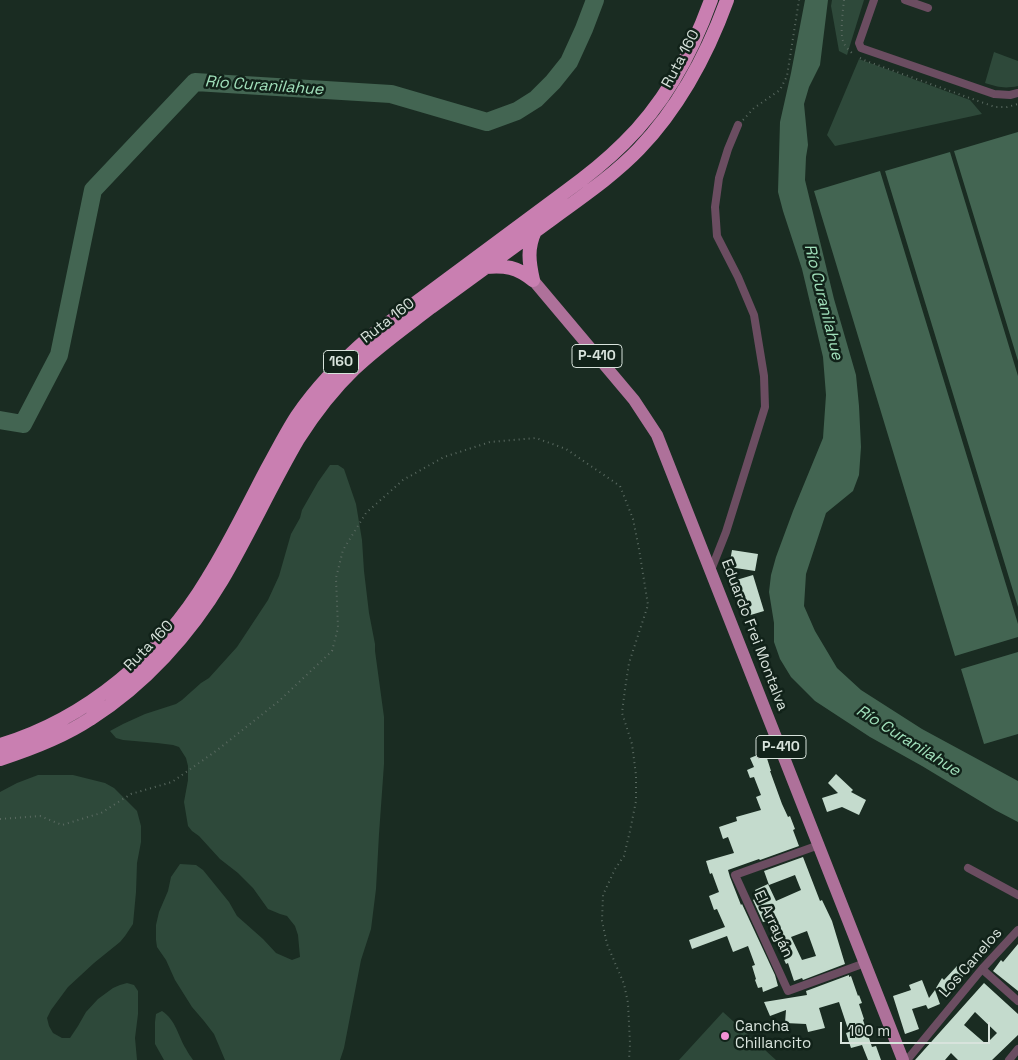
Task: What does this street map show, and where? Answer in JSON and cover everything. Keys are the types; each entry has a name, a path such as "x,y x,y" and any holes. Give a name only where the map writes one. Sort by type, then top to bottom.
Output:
{"highway":[{"name":"Ruta 160","path":"0,745 48,726 84,706 114,685 158,644 184,613 207,580 286,433 318,387 371,336 580,181 624,143 669,87 694,42 711,0"},
{"name":"Ruta 160","path":"0,759 42,744 90,719 128,691 152,669 190,628 213,596 298,439 331,393 380,346 614,172 638,149 654,133 681,96 715,30 726,0"},
{"path":"533,280 529,253 535,231"},
{"path":"484,267 512,268 533,280"}],"main road":[{"name":"Eduardo Frei Montalva","path":"533,280 634,400 657,434 903,1060"}],"street":[{"path":"874,0 859,43 861,48 994,94 1018,94"},
{"path":"904,0 928,8"},
{"path":"712,570 726,532 765,407 764,376 754,315 738,277 716,236 715,207 719,178 738,125"},
{"name":"El Arrayán","path":"819,845 735,876 788,991 865,964"},
{"path":"968,868 1018,895"},
{"name":"Los Canelos","path":"907,1060 1018,930"},
{"path":"982,970 1018,1001"},
{"path":"1009,1060 1018,1049"}],"path":[{"path":"738,125 754,108 780,90 787,76 799,0"},
{"path":"844,0 843,42 854,54"},
{"path":"860,58 995,107 1007,107 1018,104"},
{"path":"0,819 40,816 62,824 100,813 131,794 172,782 216,751 280,701 332,651 338,628 336,578 342,550 366,513 403,480 444,457 490,442 536,438 566,448 620,486 633,519 648,605 630,663 622,713 632,744 636,775 636,801 624,856 615,869 603,895 602,921 606,944 624,984 628,1003 629,1060"}],"shaded area":[{"path":"832,0 864,0 847,55 839,51 831,6"},
{"path":"994,52 1018,61 1018,86 1001,87 985,83"},
{"path":"859,59 970,100 982,114 835,146 827,135"},
{"path":"330,465 338,465 344,469 356,504 384,717 384,764 376,889 371,929 361,960 340,1060 225,1060 214,1034 192,1007 157,947 156,925 171,877 180,864 196,865 203,870 229,902 237,916 276,953 292,960 300,957 298,935 295,926 287,916 268,909 253,888 220,859 188,826 184,802 188,780 188,766 186,758 179,747 123,740 116,738 110,731 145,714 176,704 209,678 237,647 268,600 279,576 291,534 300,518 302,510"},
{"path":"38,775 73,775 105,783 114,788 137,811 141,826 141,842 137,863 133,924 120,942 68,987 47,1018 53,1033 62,1038 70,1038 86,1012 98,999 120,985 127,983 134,985 138,991 135,1038 137,1060 0,1060 0,792"},
{"path":"162,1011 171,1019 193,1060 164,1060 155,1044 156,1014"},
{"name":"Cancha Chillancito","path":"723,1012 776,1060 679,1060"}],"water":[{"path":"805,0 828,0 820,65 809,87 804,104 808,145 805,180 834,299 856,375 861,447 859,475 853,491 826,513 806,574 804,606 815,631 837,668 861,690 922,729 1018,781 1018,822 870,737 815,701 791,677 780,659 774,642 774,623 769,592 771,575 793,511 823,438 826,395 823,357 802,269 778,192 780,122"},
{"path":"1018,132 1018,361 954,151"},
{"path":"950,152 1018,376 1018,607 885,171"},
{"path":"880,171 1018,624 1018,637 955,656 814,191"},
{"path":"1018,652 1018,734 984,744 961,669"}],"building":[{"path":"732,550 758,554 755,571 729,567"},
{"path":"753,575 764,611 744,617 733,581"},
{"path":"765,752 782,804 788,817 790,816 795,829 793,830 799,846 728,870 741,905 775,975 778,986 763,992 762,987 758,988 755,980 752,966 755,965 748,946 733,952 727,936 692,949 689,940 725,927 717,909 714,910 709,896 719,892 706,861 734,853 728,837 723,839 719,827 737,821 736,817 761,810 756,797 761,795 754,777 750,778 747,770 754,767 750,758"},
{"path":"836,774 853,790 851,792 866,800 859,815 842,807 827,812 822,798 838,793 828,783"},
{"path":"803,857 820,901 822,900 832,921 845,964 803,980 802,978 794,981 788,963 786,964 767,921 763,922 753,900 758,897 755,890 768,884 776,901 801,890 795,875 769,885 764,871","holes":["807,931 816,956 802,960 791,937"]},
{"path":"1018,944 1018,991 993,971 1001,960 1003,962"},
{"path":"957,966 965,974 947,996 936,988 942,978 944,980"},
{"path":"849,975 862,1003 859,1004 872,1047 876,1046 881,1060 868,1060 862,1045 851,1048 846,1033 849,1032 839,1002 819,1008 825,1028 808,1032 806,1024 785,1023 786,1010 770,1016 764,1002 807,995 806,991"},
{"path":"922,980 929,998 935,990 940,1004 928,1009 926,1005 912,1009 919,1029 905,1034 893,996 911,990 909,985"},
{"path":"984,983 1018,1014 1018,1035 992,1060 958,1060 951,1053 945,1060 915,1060","holes":["975,1012 997,1033 986,1044 964,1025"]}],"waterway":[{"name":"Río Curanilahue","path":"0,420 23,424 59,355 93,190 195,82 391,94 487,122 517,111 536,99 553,82 569,62 595,0"}],"place":[{"name":"Cancha Chillancito","path":"725,1036"}]}
